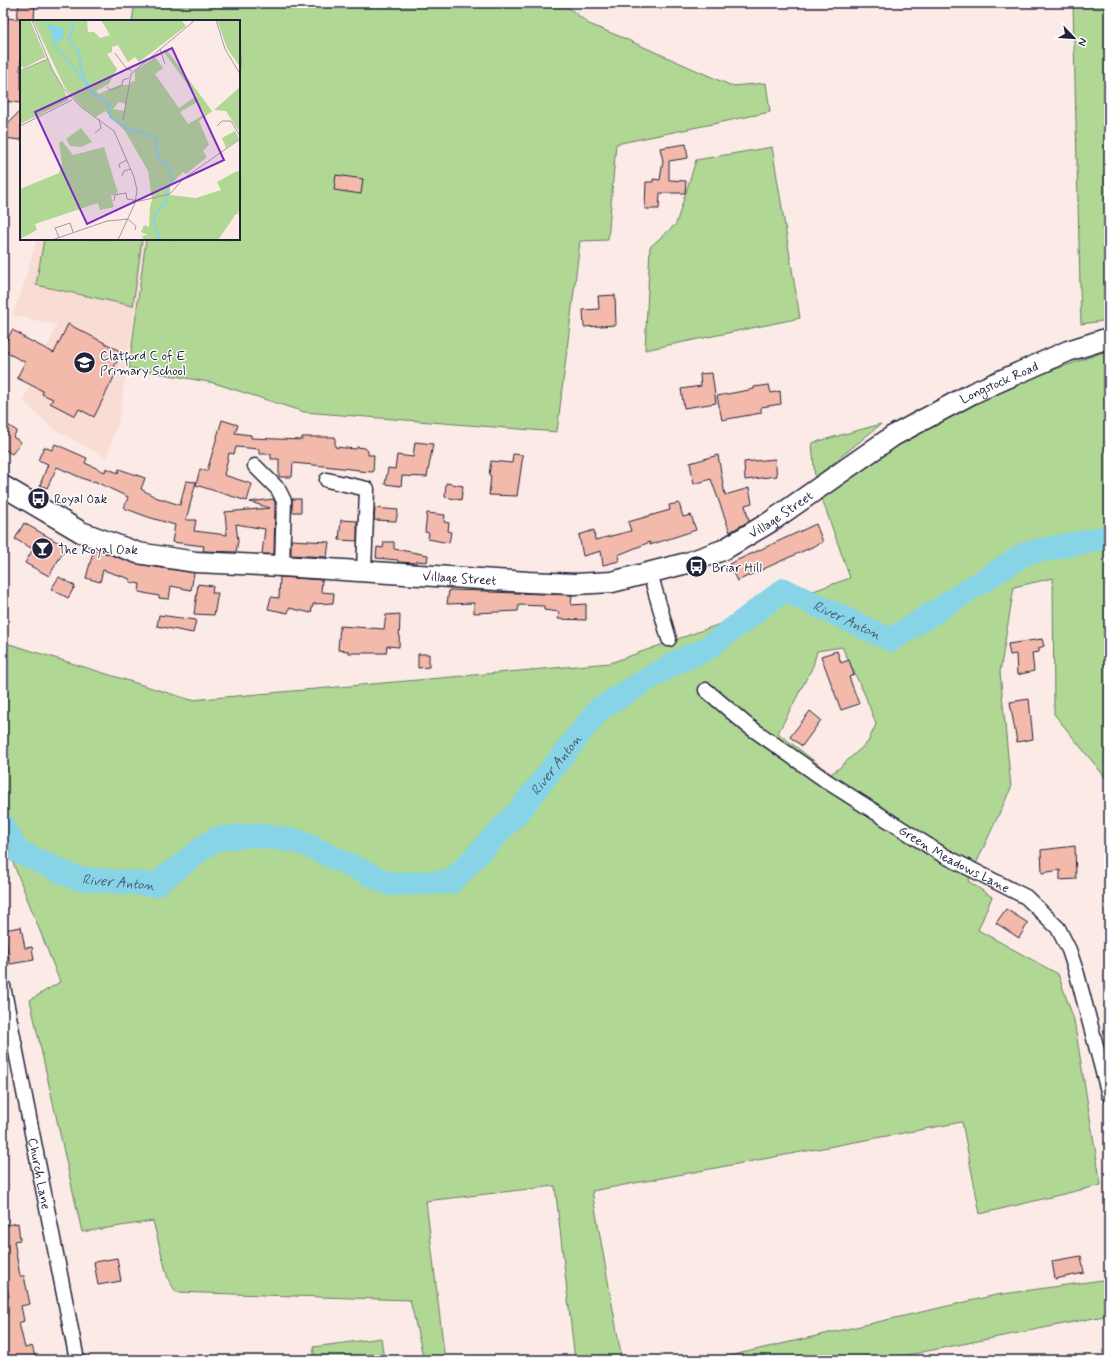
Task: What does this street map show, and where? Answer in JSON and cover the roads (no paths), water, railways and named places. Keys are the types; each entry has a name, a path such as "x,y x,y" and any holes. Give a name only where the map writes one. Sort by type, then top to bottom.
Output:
{"street":[{"name":"Longstock Road","path":"893,436 973,393 1068,351 1109,338"},
{"name":"Village Street","path":"5,490 45,510 81,532 138,553 196,562 575,584 612,582 687,563 723,550 770,522 893,436"},
{"path":"255,466 278,489 284,501 282,566"},
{"path":"328,480 367,489 364,571"},
{"path":"650,573 669,640"},
{"name":"Green Meadows Lane","path":"706,690 747,725 828,782 944,854 1026,897 1058,928 1069,950 1077,974 1109,1095"},
{"name":"Church Lane","path":"3,986 77,1360"}],"waterway":[{"name":"River Anton","path":"1026,553 1109,535"},
{"name":"River Anton","path":"3,825 17,851 76,878 155,885 215,839 253,835 298,841 390,884 451,882 520,810 599,709 673,664 706,649 784,590 891,640 1026,553 1109,537"}],"place":[{"name":"Clatford C of E Primary School","path":"84,362"},
{"name":"Royal Oak","path":"39,498"},
{"name":"The Royal Oak","path":"42,549"},
{"name":"Briar Hill","path":"697,567"}]}
